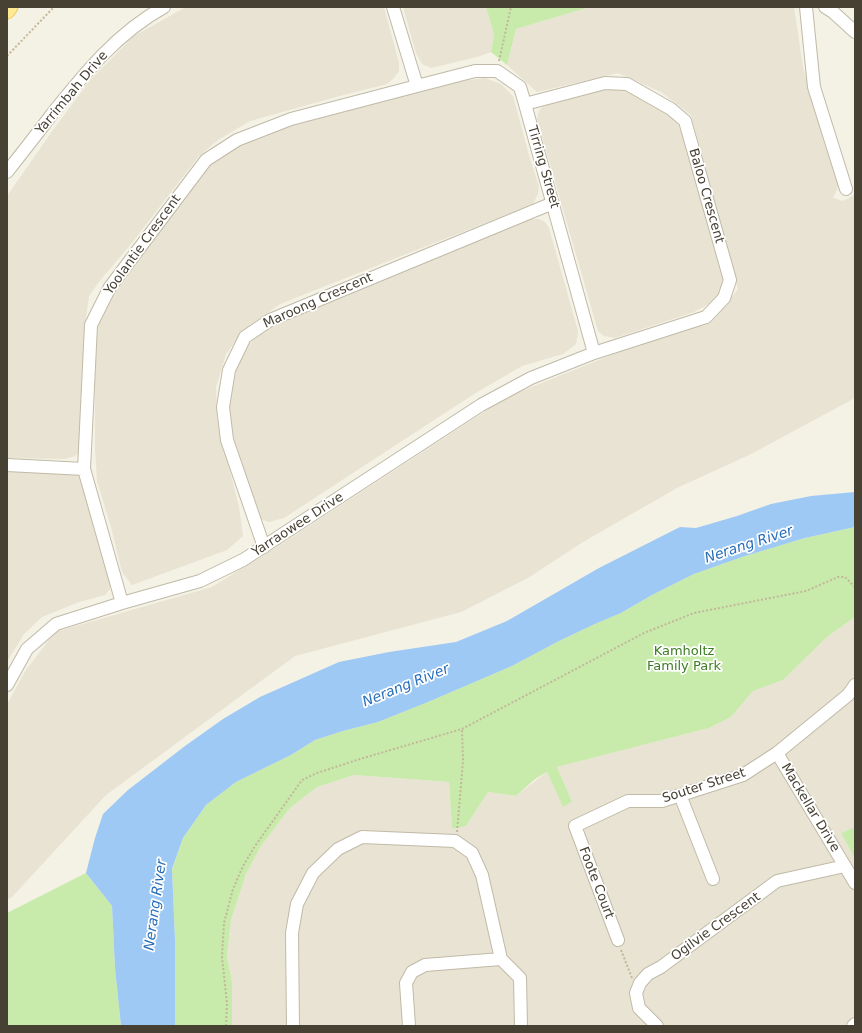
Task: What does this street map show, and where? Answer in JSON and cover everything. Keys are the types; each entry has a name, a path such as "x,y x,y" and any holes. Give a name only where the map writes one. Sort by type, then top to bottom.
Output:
{"main road":[{"path":"7,10 10,7"}],"street":[{"name":"Yarrimbah Drive","path":"7,172 83,75 100,57 141,21 164,7"},
{"path":"394,7 417,86 475,71 497,71"},
{"path":"806,7 814,87 848,188"},
{"path":"825,7 833,12 855,32"},
{"name":"Tirring Street","path":"497,71 520,87 526,104 594,353"},
{"name":"Baloo Crescent","path":"526,104 605,83 628,84 671,109 685,121 730,280 724,298 706,317 594,353"},
{"name":"Yoolantie Crescent","path":"122,603 84,469 91,325 110,287 206,160 237,140 291,119 417,86"},
{"name":"Maroong Crescent","path":"264,547 227,440 223,407 229,370 245,337 270,320 553,203"},
{"name":"Yarraowee Drive","path":"7,685 27,649 56,624 122,603 200,581 243,560 482,405 531,378 594,353"},
{"path":"7,465 84,469"},
{"name":"Souter Street","path":"574,826 628,801 662,801 743,775 777,753 852,699 855,685"},
{"name":"Mackellar Drive","path":"777,753 855,883"},
{"path":"680,796 713,880"},
{"name":"Foote Court","path":"574,826 618,940"},
{"path":"293,1026 292,933 297,904 313,874 338,849 362,837 454,841 472,853 482,875 501,959 520,978 521,1026"},
{"name":"Ogilvie Crescent","path":"640,983 648,974 777,882 845,866"},
{"path":"408,1026 406,983 412,972 425,965 501,959"},
{"path":"640,983 636,993 639,1008 657,1026"}],"path":[{"path":"7,56 54,7"},
{"path":"497,71 511,7"},
{"path":"226,1026 227,1003 222,957 224,923 233,889 243,866 255,846 302,780 316,773 360,759 462,730 644,633 694,613 806,591 838,577 845,577 855,587"},
{"path":"454,841 458,829 463,761 462,730"},
{"path":"618,940 631,977 640,983"}],"shaded area":[{"path":"186,7 384,7 399,63 399,71 387,84 250,121 218,140 199,156 89,296 86,318 79,452 75,456 65,459 7,458 7,196 91,79 134,36"},
{"path":"403,7 486,7 494,35 491,52 477,57 431,68 422,64 416,53"},
{"path":"590,7 794,7 803,67 814,108 840,183 833,198 843,201 855,195 855,398 751,454 677,488 583,542 528,578 461,612 295,656 106,795 12,897 7,900 7,704 26,670 55,632 212,587 283,543 507,397 636,345 715,318 738,289 691,115 661,92 618,73 537,92 507,65 516,29"},
{"path":"485,78 501,84 513,96 539,186 538,194 533,204 280,304 244,330 226,354 216,387 217,419 239,507 243,536 227,550 132,585 122,572 111,527 97,481 95,448 95,379 98,318 114,286 210,163 253,137 295,122 461,81"},
{"path":"608,87 624,89 675,119 687,143 724,280 722,292 718,299 694,312 615,338 604,336 598,331 537,119 539,111 545,104"},
{"path":"528,219 539,219 545,222 549,228 578,331 576,344 563,354 522,366 474,394 284,518 269,522 260,519 233,436 227,403 234,366 260,330"},
{"path":"7,469 57,470 77,475 84,480 111,579 110,589 105,595 79,602 42,617 24,634 7,662"},
{"path":"855,617 855,827 841,833 855,859 855,1026 232,1026 232,982 227,955 231,920 246,874 261,846 290,808 317,787 354,775 449,782 452,829 466,826 488,792 516,796 547,772 563,806 572,802 557,767 709,728 731,717 753,691 783,680 827,637"}],"green space":[{"path":"486,7 590,7 516,29 507,65 491,52 494,35"},
{"name":"Kamholtz Family Park","path":"855,527 855,617 827,637 783,680 753,691 731,717 709,728 557,767 572,802 563,807 547,772 535,779 516,796 488,792 466,826 452,829 449,782 354,775 317,787 290,808 261,846 246,874 231,920 227,955 232,982 232,1026 175,1026 175,940 172,870 183,838 206,805 236,782 291,755 315,740 378,722 512,666 559,641 621,613 652,595 694,574 742,557 805,538"},
{"path":"855,827 855,859 841,833"},
{"path":"86,873 112,906 115,968 121,1026 7,1026 7,913"}],"water":[{"name":"Nerang River","path":"855,492 855,527 805,538 742,557 694,574 652,595 621,613 559,641 512,666 378,722 315,740 291,755 236,782 206,805 183,838 172,869 175,940 175,1026 121,1026 115,968 112,906 86,873 103,814 128,790 185,746 223,719 260,697 339,662 389,652 456,642 507,621 599,568 680,527 696,528 771,504 811,496"}]}
